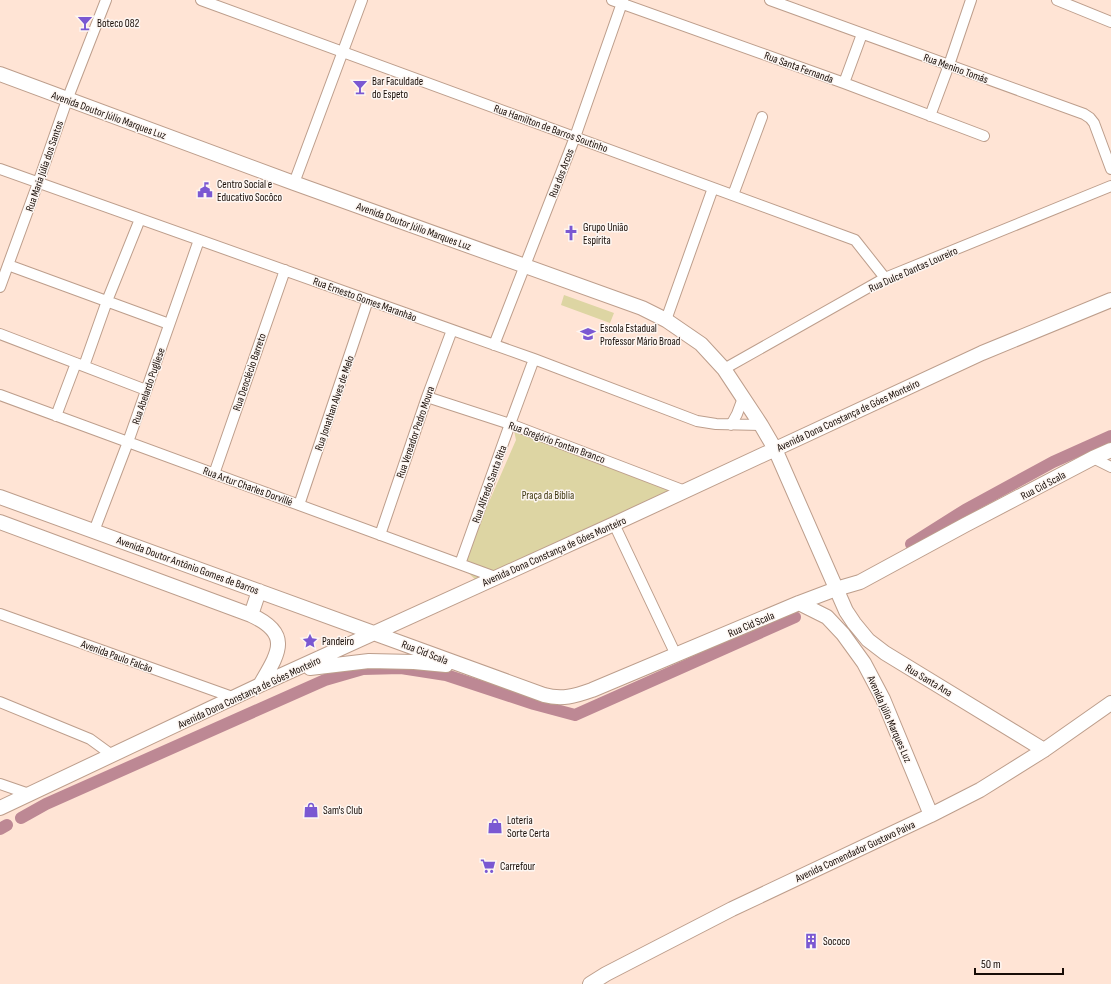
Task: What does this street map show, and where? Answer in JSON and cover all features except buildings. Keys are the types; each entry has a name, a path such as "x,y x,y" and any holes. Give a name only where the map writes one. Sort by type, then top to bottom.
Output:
{"main road":[{"name":"Avenida Doutor Júlio Marques Luz","path":"0,74 294,183 642,308 666,320 701,344 724,369 775,449"},
{"name":"Avenida Dona Constança de Góes Monteiro","path":"0,808 260,685 614,524 982,353 1111,300"},
{"path":"775,449 836,589"},
{"name":"Rua Cid Scala","path":"376,633 544,695 562,698 576,696 800,603 836,589 860,582 965,525 1111,450"},
{"name":"Avenida Doutor Antônio Gomes de Barros","path":"0,497 376,633"},
{"path":"0,522 263,620 277,635 278,641 277,653 260,685"},
{"name":"Rua Santa Ana","path":"836,589 846,611 868,640 885,653 1044,750"},
{"path":"251,615 259,591"},
{"name":"Avenida Júlio Marques Luz","path":"800,603 827,617 843,634 864,663 883,699 931,815"},
{"path":"293,670 369,660 414,662 469,668"},
{"name":"Avenida Comendador Gustavo Paiva","path":"590,984 606,974 732,909 931,815 980,790 1044,750 1111,703"}],"street":[{"name":"Rua Maria Júlia dos Santos","path":"0,287 67,100 106,0"},
{"name":"Rua Hamilton de Barros Soutinho","path":"201,0 855,240 885,278"},
{"path":"294,183 362,0"},
{"name":"Rua Menino Tomás","path":"770,0 1084,114 1094,123 1111,169"},
{"path":"930,116 971,0"},
{"path":"1057,0 1111,22"},
{"name":"Rua Santa Fernanda","path":"619,1 984,136"},
{"name":"Rua dos Arcos","path":"494,345 575,137 600,64 619,1"},
{"path":"844,83 862,34"},
{"path":"733,195 762,117"},
{"name":"Rua Ernesto Gomes Maranhão","path":"0,169 534,359 697,421 716,424 761,426"},
{"name":"Rua Dulce Dantas Loureiro","path":"724,369 885,278 1111,186"},
{"path":"666,320 713,188"},
{"path":"56,416 107,301 140,219"},
{"name":"Rua Abelardo Pugliese","path":"94,531 128,442 199,240"},
{"path":"8,265 169,324"},
{"name":"Rua Deoclécio Barreto","path":"214,474 285,270"},
{"name":"Rua Jonathan Alves de Melo","path":"299,505 368,300"},
{"name":"Rua Vereador Pedro Moura","path":"380,535 427,397 452,330"},
{"path":"0,334 146,390"},
{"name":"Rua Alfredo Santa Rita","path":"460,564 534,359"},
{"name":"Rua Artur Charles Dorvillé","path":"0,395 495,577"},
{"name":"Rua Gregório Fontan Branco","path":"427,397 510,424 686,490"},
{"path":"731,425 743,398"},
{"path":"1093,458 1111,467"},
{"path":"614,524 676,655"},
{"name":"Avenida Paulo Falcão","path":"0,614 235,698"},
{"path":"0,702 90,739 112,755"},
{"path":"0,784 29,794"}],"green space":[{"path":"564,295 614,313 610,323 561,305"},
{"name":"Praça da Bíblia","path":"513,426 685,491 480,584 461,566 516,440"}],"waterway":[{"path":"911,544 965,510 1053,462 1111,436"},
{"path":"21,818 46,804 325,680 363,669 401,668 446,675 534,704 575,715 795,617"},
{"path":"0,829 7,825"}],"place":[{"name":"Boteco 082","path":"85,23"},
{"name":"Bar Faculdade do Espeto","path":"360,87"},
{"name":"Centro Social e Educativo Socôco","path":"205,190"},
{"name":"Grupo União Espírita","path":"571,233"},
{"name":"Escola Estadual Professor Mário Broad","path":"588,334"},
{"name":"Pandeiro","path":"310,641"},
{"name":"Sam's Club","path":"311,810"},
{"name":"Loteria Sorte Certa","path":"495,826"},
{"name":"Carrefour","path":"488,866"},
{"name":"Sococo","path":"811,941"}]}
